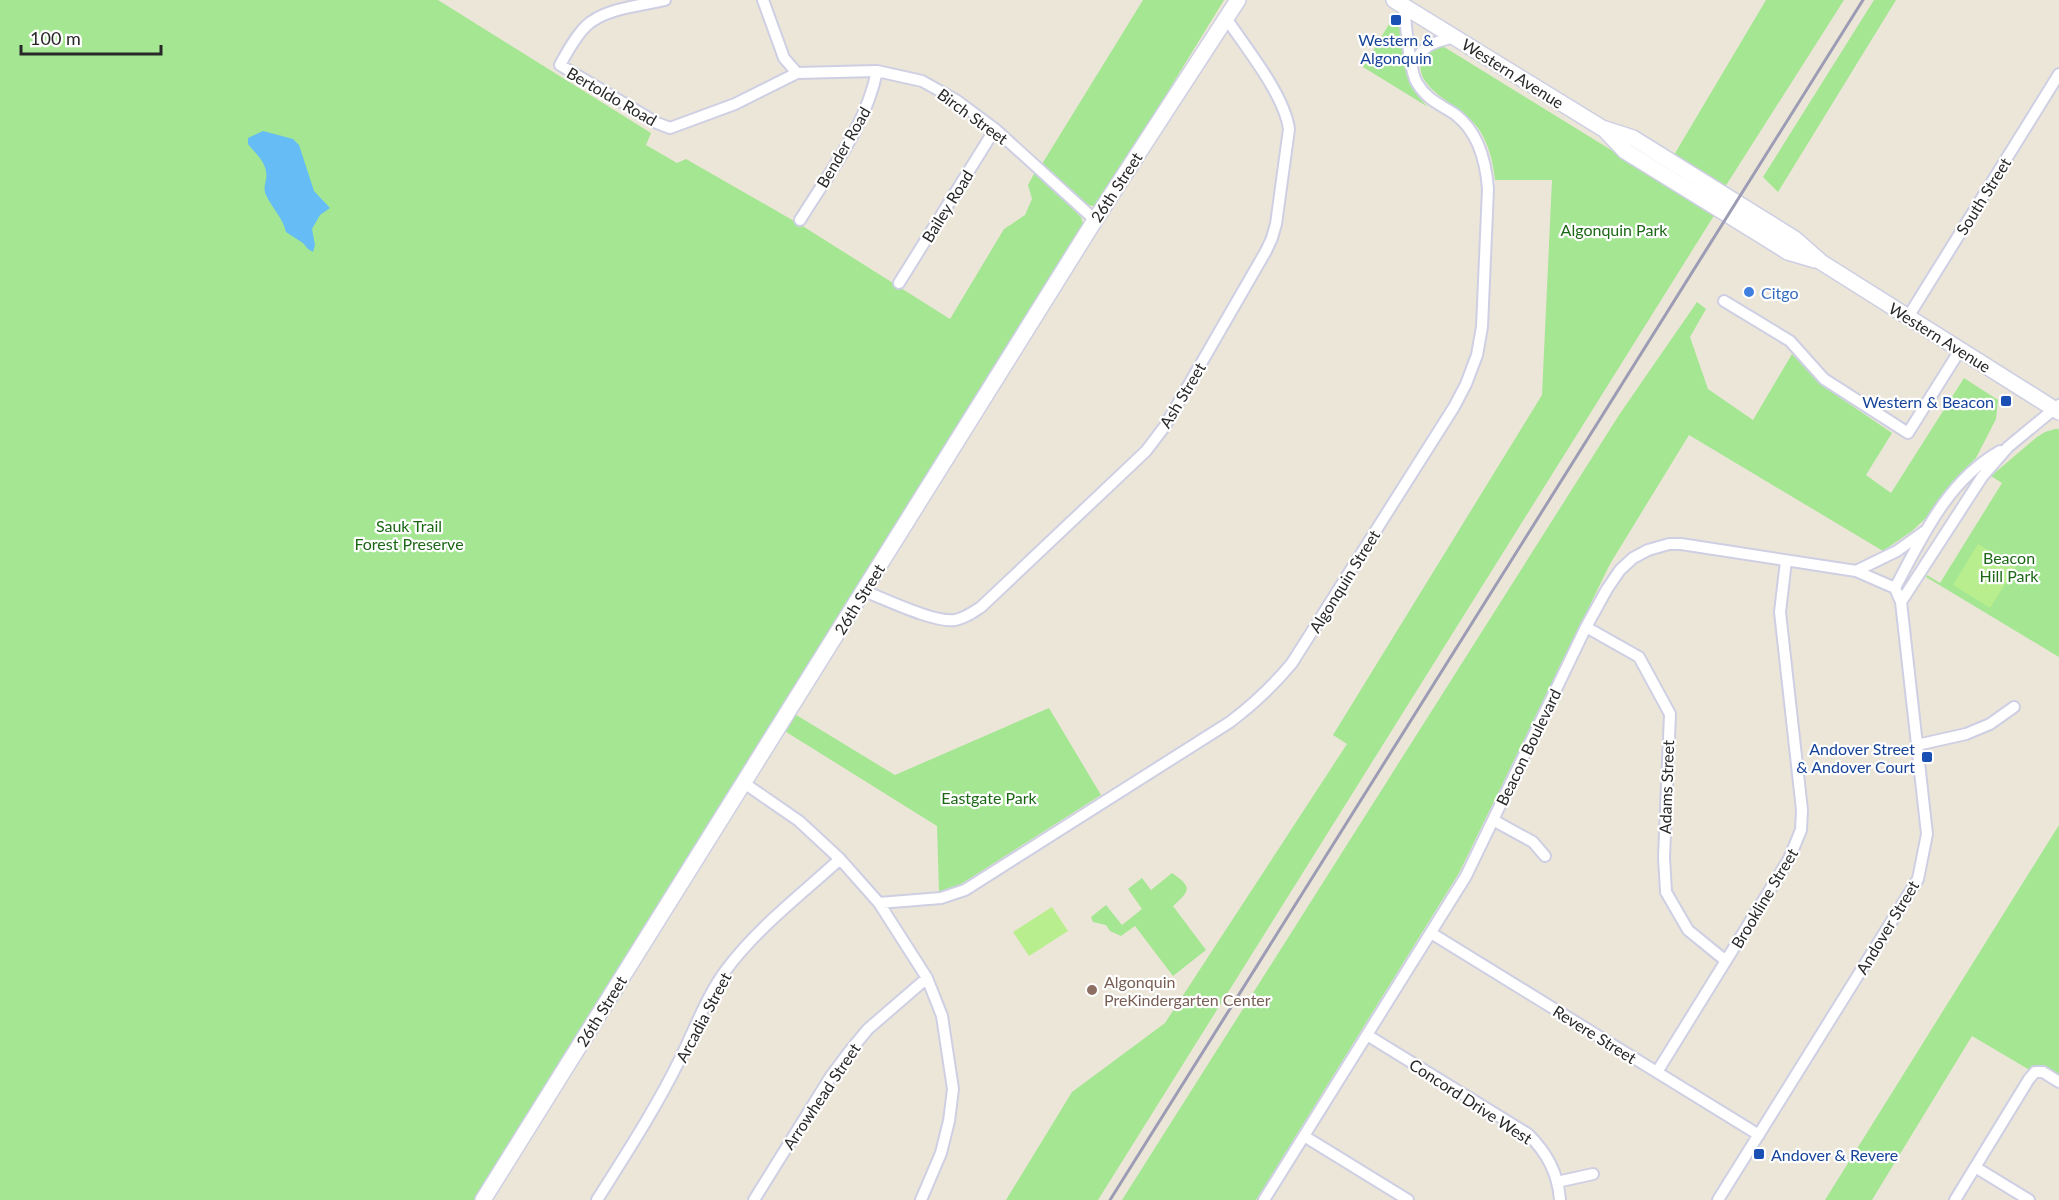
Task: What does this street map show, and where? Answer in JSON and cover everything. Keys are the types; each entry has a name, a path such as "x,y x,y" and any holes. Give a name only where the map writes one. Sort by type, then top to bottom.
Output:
{"street":[{"name":"Bertoldo Road","path":"665,0 605,14 586,26 560,65 657,123 670,128 735,104 797,73"},
{"path":"763,0 784,58 797,73"},
{"name":"26th Street","path":"483,1200 1095,220 1238,0"},
{"name":"Western Avenue","path":"1399,3 1602,128 1625,151 1788,252 1821,262 2057,409"},
{"name":"Algonquin Street","path":"879,903 941,898 965,890 1230,722 1253,705 1274,685 1298,653 1454,407 1477,356 1482,327 1488,189 1486,167 1480,148 1470,130 1458,117 1427,98 1415,80 1399,3"},
{"name":"Ash Street","path":"864,591 939,620 953,620 968,616 981,607 1139,459 1165,426 1266,251 1276,224 1289,129 1287,116 1280,99 1226,18"},
{"path":"1412,65 1423,48 1435,42 1455,38"},
{"name":"Birch Street","path":"797,73 877,71 922,81 956,100 995,129 1095,220"},
{"name":"Bender Road","path":"800,220 861,119 873,91 877,71"},
{"name":"South Street","path":"1908,317 2059,74"},
{"name":"Bailey Road","path":"899,283 995,129"},
{"path":"1724,301 1790,341 1824,379 1908,433 1960,350"},
{"path":"1857,571 1895,588 1925,531 1949,495 1987,459 2008,447 2057,409"},
{"path":"1901,602 1982,477 2008,447"},
{"path":"1857,571 1897,551 1925,531"},
{"name":"Beacon Boulevard","path":"1264,1200 1466,876 1586,627 1620,570 1648,550 1669,544 1681,544 1857,571"},
{"name":"Brookline Street","path":"1657,1072 1789,859 1801,830 1802,810 1780,612 1786,561"},
{"name":"Andover Street","path":"1718,1200 1918,879 1927,834 1901,602 1895,588"},
{"name":"Adams Street","path":"1586,627 1639,657 1670,714 1664,857 1666,892 1688,930 1726,961"},
{"path":"1917,745 1966,734 1990,724 2014,708"},
{"path":"744,783 799,820 840,859 879,903 927,978 942,1016 953,1089 941,1153 921,1200"},
{"path":"1493,820 1533,842 1545,856"},
{"name":"Arcadia Street","path":"597,1200 651,1112 705,1006 726,971 751,941 840,859"},
{"name":"Revere Street","path":"1431,933 1758,1135"},
{"name":"Arrowhead Street","path":"754,1200 831,1076 849,1052 868,1029 927,978"},
{"name":"Concord Drive West","path":"1367,1035 1528,1134 1546,1154 1557,1182 1560,1200"},
{"path":"1955,1200 2035,1072 2043,1072 2059,1082"},
{"path":"1304,1136 1408,1200"},
{"path":"1975,1167 2029,1200"},
{"path":"1557,1182 1593,1174"}],"green space":[{"name":"Sauk Trail Forest Preserve","path":"0,0 438,0 651,133 646,145 677,163 686,159 801,225 950,319 1004,229 1025,215 1032,199 1028,185 1035,172 1081,217 1083,223 1081,230 475,1200 0,1200"},
{"path":"1143,0 1224,0 1096,207 1085,204 1042,164"},
{"path":"1766,0 1844,0 1725,187 1674,155"},
{"path":"1874,0 1896,0 1778,192 1763,177"},
{"path":"1394,16 1403,34 1407,76 1414,90 1428,107 1363,67"},
{"name":"Algonquin Park","path":"1441,45 1715,214 1098,1200 1006,1200 1072,1092 1165,1023 1347,744 1333,735 1542,395 1552,180 1495,180 1490,153 1478,128 1462,112 1432,89 1425,81 1421,71 1424,53"},
{"path":"1697,302 1706,309 1690,337 1708,389 1753,420 1792,354 1820,384 1892,433 1866,475 1891,493 1964,378 1998,400 1996,419 1976,458 1953,481 1928,516 1912,531 1883,551 1689,435 1610,564 1459,873 1256,1200 1122,1200 1619,415"},
{"name":"Beacon Hill Park","path":"2059,429 2059,657 1926,577 1927,575 1940,583 2002,483 1991,476 2037,437"},
{"path":"1978,544 2016,567 1990,608 1953,585"},
{"name":"Eastgate Park","path":"1049,708 1101,795 961,884 939,892 937,826 783,730 793,713 895,775"},
{"path":"2059,825 2059,1075 2044,1068 2028,1069 1972,1036 1872,1200 1825,1200"},
{"path":"1172,873 1186,885 1187,889 1173,906 1206,950 1173,976 1135,926 1121,936 1110,931 1106,925 1093,922 1091,917 1106,905 1122,925 1142,909 1128,889 1142,878 1151,890"},
{"path":"1052,907 1068,931 1029,956 1013,932"}],"water":[{"path":"263,131 293,139 299,145 314,191 330,208 320,215 312,229 315,245 313,252 286,232 266,195 265,168 248,144 248,138"}],"railway":[{"path":"1110,1200 1863,0"}],"place":[{"name":"Western & Algonquin","path":"1396,20"},
{"name":"Citgo","path":"1749,292"},
{"name":"Western & Beacon","path":"2006,401"},
{"name":"Andover Street & Andover Court","path":"1927,757"},
{"name":"Algonquin PreKindergarten Center","path":"1092,990"},
{"name":"Andover & Revere","path":"1759,1154"}]}
